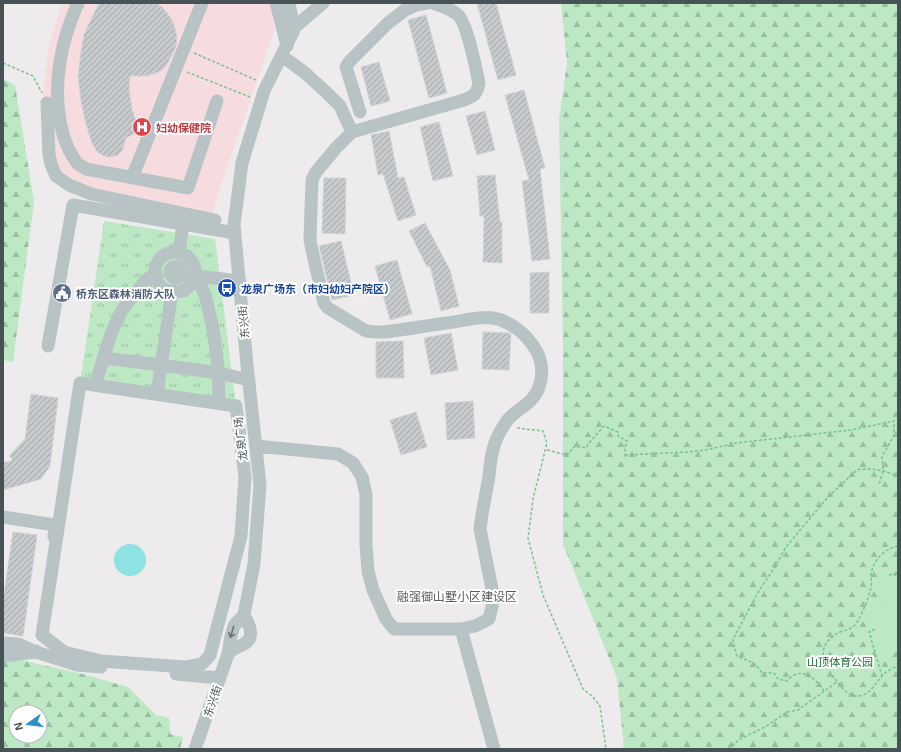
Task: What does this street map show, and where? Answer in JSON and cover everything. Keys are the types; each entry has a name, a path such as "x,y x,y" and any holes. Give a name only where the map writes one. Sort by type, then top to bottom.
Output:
{"street":[{"path":"78,3 70,20 60,62 58,89 59,117 62,131 68,150 78,164 86,169 188,188 217,101"},
{"path":"132,178 202,3"},
{"path":"276,3 284,51 289,61 305,73 340,106 352,132"},
{"path":"289,3 292,18 296,26"},
{"name":"东兴街","path":"195,749 228,654 234,626 244,615 254,564 257,533 260,485 235,229 242,163 264,91 296,26 323,3"},
{"path":"360,112 346,67 350,61 388,23 405,10 416,5 427,3"},
{"path":"256,446 338,454 353,463 362,477 366,494 366,545 368,571 373,590 386,619 394,629 461,629 475,626 489,619 493,594 480,530 491,461 495,443 507,421 513,414 533,398 539,387 542,373 537,350 530,340 518,329 504,321 492,318 474,319 385,332 366,331 328,308 324,303 310,240 312,180 316,172 336,148 352,132 464,100 472,97 478,91 479,82 465,25 459,16 445,7 434,3"},
{"path":"47,103 49,154 51,164 56,176 69,185 91,194 235,229"},
{"path":"48,346 73,204 183,223 235,229"},
{"path":"179,253 183,223"},
{"path":"195,276 192,284 188,288 183,291 172,292 166,290 158,282 156,273 157,266 162,258 167,254 172,253 179,253 188,257 192,262 195,276 200,284 209,309 219,373 219,403"},
{"path":"95,385 111,334 122,310 145,281 156,273"},
{"path":"195,276 240,281"},
{"path":"157,394 172,292"},
{"path":"103,358 219,373 249,380"},
{"name":"龙泉广场","path":"80,382 157,394 236,406 245,477 241,536 210,655 196,671 186,667 111,665 101,660 64,652 42,635 57,525 80,382"},
{"path":"36,652 57,525 76,386"},
{"path":"4,517 57,525"},
{"path":"241,532 257,533"},
{"path":"228,654 231,650 249,640 251,635 248,621 244,615"},
{"path":"461,629 494,749"},
{"path":"3,643 18,644 36,652 77,665 111,665"},
{"path":"3,656 36,652"},
{"path":"196,671 220,678"}],"path":[{"path":"184,49 267,85"},
{"path":"3,63 34,76 47,103"},
{"path":"176,67 261,102"},
{"path":"625,455 706,450 736,443 851,430 894,421 894,435 882,457 883,471 879,485"},
{"path":"546,450 567,455 575,446 586,448 604,426 618,432 618,436 627,441 625,459"},
{"path":"514,428 518,427 543,431 548,443 533,499 528,538 543,595 582,689 600,706 606,749"},
{"path":"824,691 817,681 803,674 798,673 786,681 778,679 774,673 762,672 755,663 737,656 733,639 760,589 786,547 820,506 848,478 857,470 861,469 883,471 898,476"},
{"path":"898,546 892,547 883,552 876,562 872,574 872,586 866,604 861,616 853,627 840,632 828,640 823,649 827,668 845,691 854,696 864,695 870,691 886,672 898,665"},
{"path":"889,575 898,573"},
{"path":"875,630 869,632 882,676"},
{"path":"728,749 740,739 766,727 788,712 798,710 837,682"}],"shaded area":[{"name":"妇幼保健院","path":"62,3 269,3 275,29 212,215 87,187 43,165 43,89 49,45"}],"green space":[{"name":"山顶体育公园","path":"561,3 898,3 898,749 624,749 617,678 563,544 563,345 559,120 567,63"},
{"path":"3,79 15,85 34,202 13,362 3,360"},
{"path":"104,221 215,239 236,406 80,383"},
{"path":"898,575 898,651 879,657 871,633 875,631 868,607 886,602 880,580"},
{"path":"3,656 87,675 128,687 156,715 169,718 170,734 183,737 180,749 3,749"}],"water":[{"path":"130,544 139,547 143,551 146,560 143,569 139,573 130,576 121,573 117,569 114,560 117,551 121,547"}],"building":[{"path":"99,3 156,3 163,8 170,17 177,36 176,46 173,53 166,66 159,72 146,76 130,76 129,91 132,109 139,131 126,138 122,151 118,155 110,157 104,156 97,152 92,143 81,101 78,76 84,34"},
{"path":"477,3 496,3 516,75 498,80"},
{"path":"426,15 447,93 429,98 408,20"},
{"path":"379,62 390,101 371,106 361,67"},
{"path":"524,90 545,168 540,169 550,259 532,261 522,181 529,180 505,95"},
{"path":"485,111 495,150 477,155 466,116"},
{"path":"439,122 453,176 433,181 420,127"},
{"path":"389,131 398,178 404,177 416,215 398,221 383,174 378,175 371,135"},
{"path":"495,175 500,222 502,222 502,263 483,262 484,216 480,216 477,176"},
{"path":"324,178 346,178 345,234 322,233"},
{"path":"425,223 450,270 459,306 441,311 430,266 427,267 409,231"},
{"path":"341,241 354,295 332,300 319,246"},
{"path":"397,260 412,314 390,320 375,266"},
{"path":"549,272 549,313 530,313 530,273"},
{"path":"483,332 511,334 509,370 482,369"},
{"path":"451,333 458,370 431,375 424,338"},
{"path":"403,341 404,378 376,378 376,342"},
{"path":"31,394 58,398 50,466 41,479 3,490 3,463 13,460 9,456 25,439"},
{"path":"473,401 475,438 447,440 445,403"},
{"path":"416,412 427,447 401,455 390,420"},
{"path":"13,532 37,535 23,636 3,633 3,601"}],"place":[{"name":"妇幼保健院","path":"142,127"},
{"name":"龙泉广场东（市妇幼妇产院区）","path":"227,288"},
{"name":"桥东区森林消防大队","path":"62,293"}],"district":[{"name":"融强御山墅小区建设区","path":"457,596"}]}
